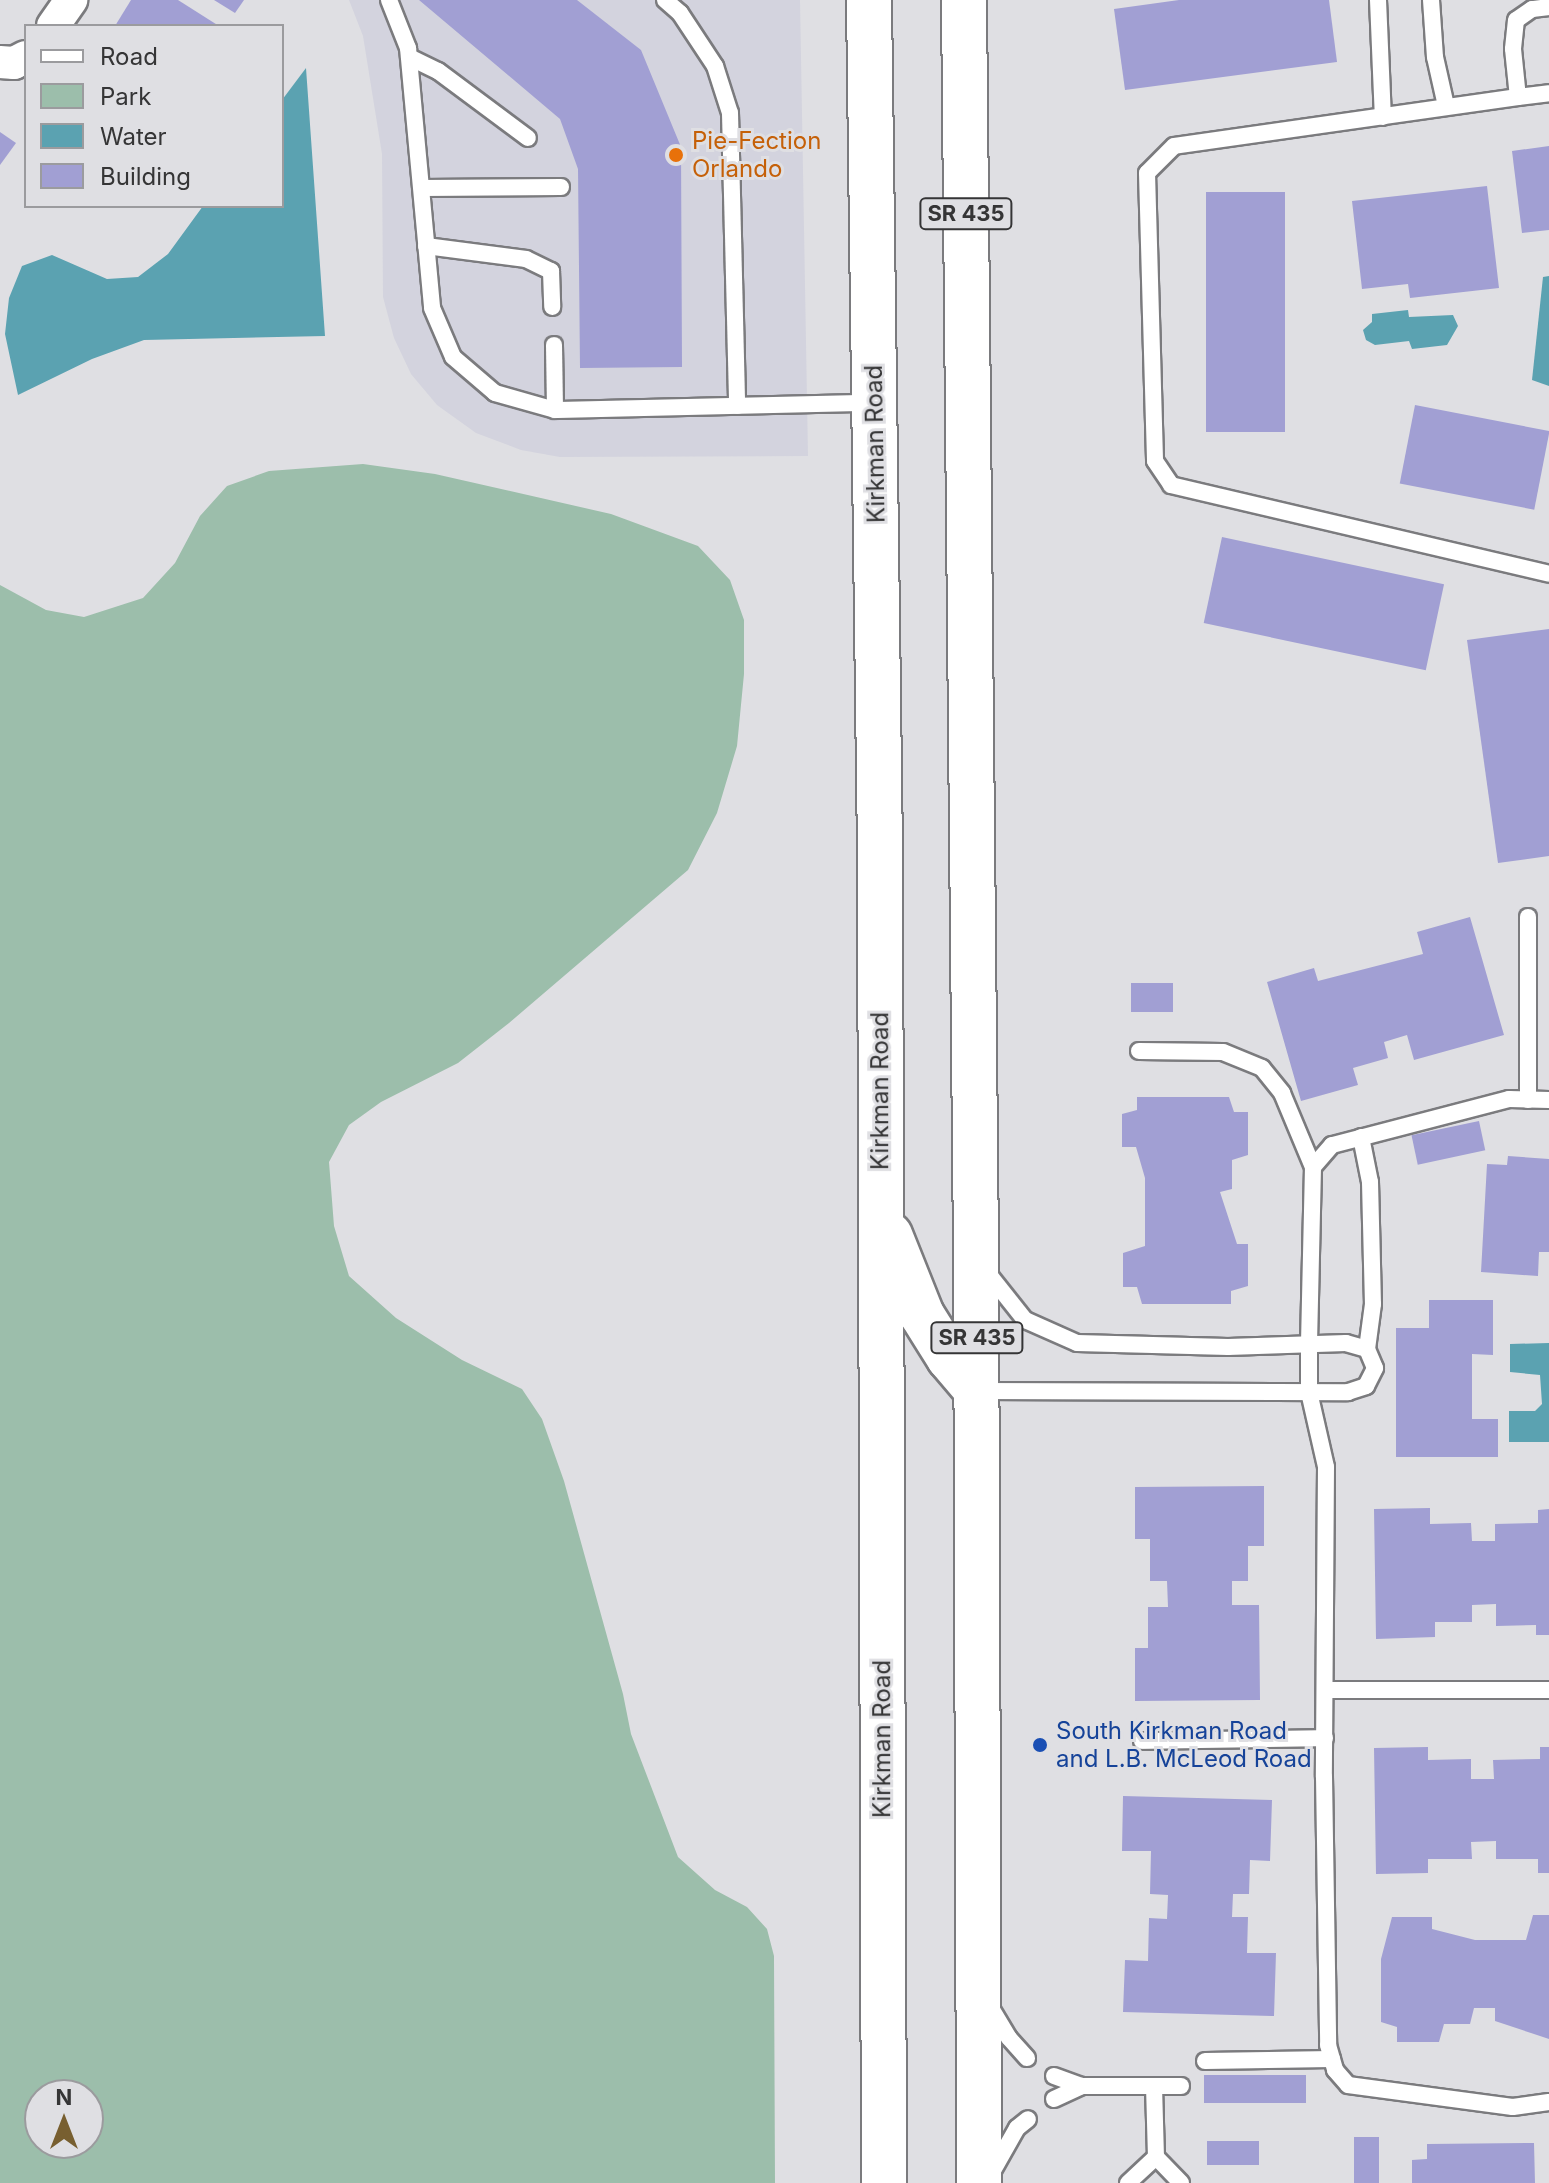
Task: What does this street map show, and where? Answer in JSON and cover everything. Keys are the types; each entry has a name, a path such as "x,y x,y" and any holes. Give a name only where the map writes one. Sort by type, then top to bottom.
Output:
{"main road":[{"name":"Kirkman Road","path":"869,0 881,1210 884,2183"},
{"name":"SR 435","path":"964,0 977,1391 979,2183"},
{"path":"881,1210 922,1315 949,1358 977,1391"}],"street":[{"path":"54,24 71,0"},
{"path":"0,62 14,63 24,58"}],"lane":[{"path":"389,0 409,57 432,308 453,357 495,393 555,410 874,403"},
{"path":"665,0 680,13 715,66 730,113 737,406"},
{"path":"1378,0 1383,117"},
{"path":"1431,0 1435,57 1446,106"},
{"path":"1518,97 1513,49 1516,20 1532,9 1549,7"},
{"path":"409,57 438,71 528,138"},
{"path":"1549,93 1174,146 1147,173 1155,461 1171,485 1549,574"},
{"path":"423,188 561,187"},
{"path":"426,246 526,259 551,271 552,307"},
{"path":"554,345 555,410"},
{"path":"1528,917 1528,1100"},
{"path":"1139,1051 1223,1052 1262,1068 1282,1093 1313,1167 1309,1392 1326,1467 1328,2045 1335,2070 1348,2085 1513,2107 1549,2102"},
{"path":"1313,1167 1332,1145 1509,1099 1549,1100"},
{"path":"977,1391 1348,1392 1366,1386 1375,1368 1367,1349 1373,1304 1370,1182 1361,1137"},
{"path":"976,1254 1001,1293 1025,1320 1077,1343 1309,1346 1346,1343 1367,1349"},
{"path":"1325,1690 1549,1690"},
{"path":"1142,1741 1325,1738"},
{"path":"979,1989 1009,2038 1027,2058"},
{"path":"1205,2061 1332,2059"},
{"path":"1054,2076 1082,2086 1181,2086"},
{"path":"1054,2099 1082,2086"},
{"path":"1154,2086 1156,2157 1181,2183"},
{"path":"987,2183 1017,2128 1028,2119"},
{"path":"1128,2183 1156,2157"}],"shaded area":[{"path":"349,0 800,0 808,456 560,457 521,450 476,433 437,405 411,374 394,338 383,297 382,154 363,36"}],"green space":[{"path":"363,464 435,474 611,514 698,546 730,580 744,620 744,674 737,746 717,813 688,870 458,1063 381,1102 349,1125 329,1162 334,1226 349,1276 396,1318 462,1360 522,1389 542,1419 564,1481 623,1694 631,1734 678,1857 715,1890 747,1907 767,1929 774,1956 775,2183 0,2183 0,585 46,610 84,617 143,598 175,563 200,516 227,486 269,471"}],"water":[{"path":"306,68 325,336 144,340 92,359 18,395 5,334 9,298 22,266 52,255 107,279 138,277 168,254 202,208 284,208 284,97"},
{"path":"1549,276 1549,386 1532,380 1543,277"},
{"path":"1408,310 1409,317 1453,315 1458,326 1447,345 1412,349 1409,341 1375,345 1366,340 1363,330 1372,322 1372,314"},
{"path":"1549,1343 1549,1442 1509,1442 1509,1411 1535,1411 1542,1404 1540,1375 1510,1372 1510,1344"}],"building":[{"path":"131,0 178,0 216,24 116,24"},
{"path":"214,0 244,0 235,13"},
{"path":"419,0 577,0 641,50 681,147 682,367 580,368 578,169 560,119"},
{"path":"1179,0 1329,0 1337,62 1125,90 1114,9"},
{"path":"0,132 16,143 0,165"},
{"path":"1549,146 1549,230 1522,233 1512,151"},
{"path":"1487,186 1499,288 1410,298 1408,284 1362,289 1352,201"},
{"path":"1206,192 1285,192 1285,432 1206,432"},
{"path":"1415,405 1549,431 1534,510 1400,484"},
{"path":"1222,537 1444,584 1426,670 1204,623"},
{"path":"1549,629 1549,856 1498,863 1467,640"},
{"path":"1470,917 1504,1035 1414,1060 1407,1035 1384,1042 1388,1058 1353,1068 1358,1085 1301,1101 1267,982 1314,968 1318,981 1423,954 1417,932"},
{"path":"1131,983 1173,983 1173,1012 1131,1012"},
{"path":"1137,1097 1229,1097 1234,1112 1248,1112 1248,1155 1232,1160 1232,1189 1220,1192 1237,1244 1248,1244 1248,1286 1231,1291 1231,1304 1142,1304 1137,1287 1123,1287 1123,1253 1145,1246 1145,1178 1136,1147 1122,1147 1122,1114 1137,1110"},
{"path":"1479,1121 1485,1150 1418,1165 1412,1135"},
{"path":"1508,1156 1549,1159 1549,1252 1539,1252 1538,1276 1481,1272 1487,1164 1507,1165"},
{"path":"1429,1300 1493,1300 1493,1355 1472,1354 1472,1419 1498,1419 1498,1457 1396,1457 1396,1328 1429,1328"},
{"path":"1264,1486 1264,1546 1248,1546 1248,1581 1232,1581 1232,1605 1259,1605 1260,1700 1135,1701 1135,1648 1148,1648 1148,1607 1168,1607 1167,1581 1150,1581 1150,1539 1135,1539 1135,1487"},
{"path":"1430,1508 1430,1524 1471,1523 1472,1541 1495,1541 1495,1524 1538,1523 1538,1510 1549,1509 1549,1635 1536,1635 1536,1625 1496,1626 1496,1604 1472,1605 1472,1622 1435,1622 1435,1637 1376,1639 1374,1509"},
{"path":"1428,1747 1428,1760 1471,1759 1471,1779 1494,1779 1493,1760 1540,1759 1540,1747 1549,1747 1549,1873 1538,1873 1538,1859 1496,1859 1496,1841 1471,1842 1472,1859 1428,1859 1428,1873 1376,1874 1374,1748"},
{"path":"1123,1796 1272,1800 1270,1861 1250,1860 1249,1894 1233,1894 1232,1917 1248,1917 1247,1953 1276,1953 1274,2016 1123,2012 1125,1960 1148,1961 1149,1918 1167,1919 1168,1895 1150,1894 1151,1851 1122,1851"},
{"path":"1533,1915 1549,1915 1549,2039 1495,2021 1495,2008 1474,2008 1470,2024 1444,2024 1439,2042 1397,2042 1397,2027 1381,2022 1381,1959 1392,1917 1432,1917 1432,1929 1475,1940 1526,1940"},
{"path":"1204,2075 1306,2075 1306,2103 1204,2103"},
{"path":"1354,2137 1379,2137 1379,2183 1354,2183"},
{"path":"1207,2141 1259,2141 1259,2165 1207,2165"},
{"path":"1534,2143 1535,2183 1412,2183 1412,2160 1427,2159 1427,2144"}],"place":[{"name":"Pie-Fection Orlando","path":"676,155"},
{"name":"South Kirkman Road and L.B. McLeod Road","path":"1040,1745"}]}
